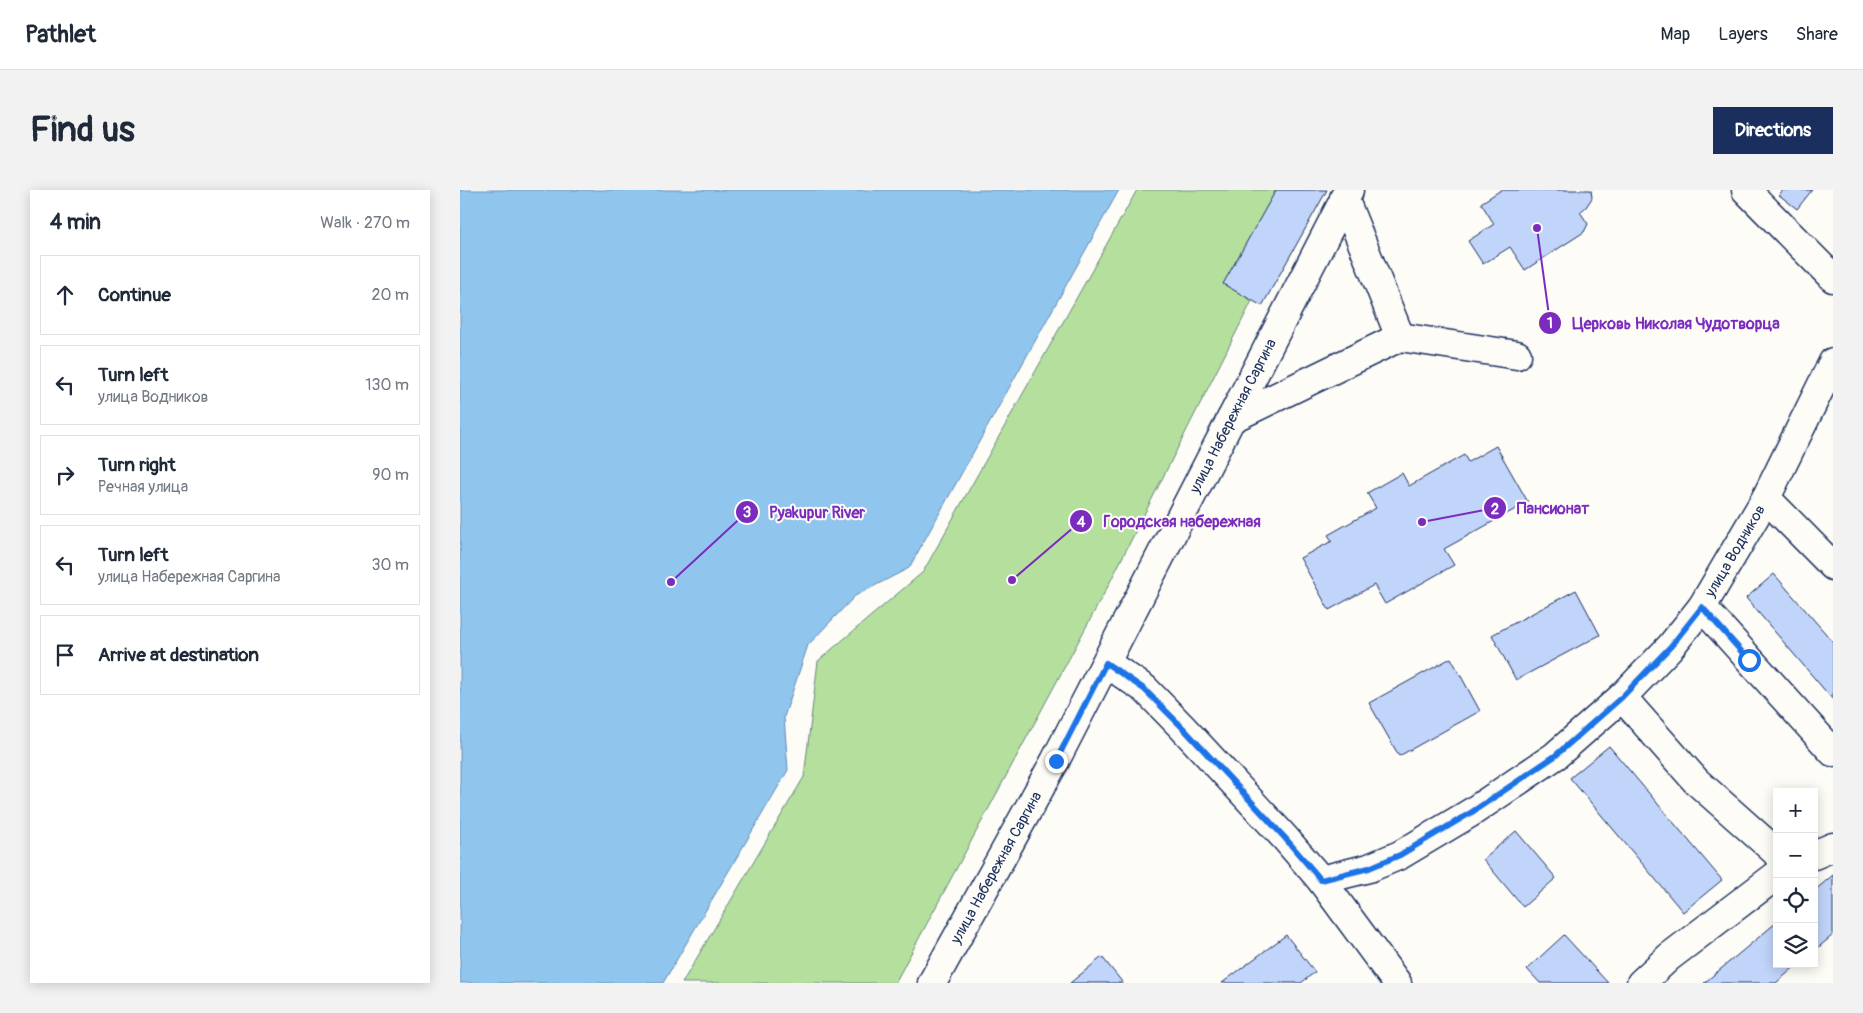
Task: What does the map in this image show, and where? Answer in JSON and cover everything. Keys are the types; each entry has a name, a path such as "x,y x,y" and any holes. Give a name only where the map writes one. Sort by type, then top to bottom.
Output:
{"street":[{"path":"1746,190 1833,278"},
{"path":"1346,194 1400,336"},
{"name":"улица Набережная Саргина","path":"932,983 1056,761 1346,194"},
{"path":"1231,419 1400,336 1517,355"},
{"name":"улица Водников","path":"1321,880 1369,868 1400,855 1472,812 1555,756 1622,697 1671,646 1702,607 1766,498 1833,362"},
{"path":"1766,498 1833,566"},
{"path":"1702,607 1833,752"},
{"path":"1106,663 1144,689 1177,721 1285,838 1321,880 1397,983"},
{"path":"1622,697 1696,781 1773,849"},
{"path":"1818,853 1833,847"},
{"path":"1641,983 1669,957 1773,878"}],"green space":[{"path":"1137,190 1308,190 1107,588 895,983 682,983 804,777 818,661 923,572"}],"water":[{"path":"460,190 1119,190 909,568 855,596 808,645 784,717 788,770 663,983 460,983"}],"building":[{"path":"1276,190 1327,190 1262,306 1223,284"},
{"path":"1501,190 1591,190 1592,198 1580,212 1588,224 1584,232 1525,270 1510,247 1483,264 1468,241 1494,224 1481,203"},
{"path":"1783,190 1812,190 1797,209 1779,195"},
{"path":"1496,446 1528,502 1444,549 1454,565 1385,604 1374,585 1329,610 1300,558 1332,541 1328,535 1376,508 1367,493 1402,473 1409,486 1464,455 1468,462"},
{"path":"1774,574 1833,642 1833,700 1746,598"},
{"path":"1576,590 1600,635 1516,680 1492,635"},
{"path":"1451,658 1480,711 1399,756 1369,703"},
{"path":"1609,746 1722,880 1683,912 1570,778"},
{"path":"1516,831 1556,878 1523,907 1483,859"},
{"path":"1833,875 1833,935 1818,948 1818,923 1818,888"},
{"path":"1773,925 1773,968 1793,968 1776,983 1704,983"},
{"path":"1286,935 1315,972 1301,983 1222,983"},
{"path":"1564,935 1608,983 1540,983 1527,969"},
{"path":"1102,957 1123,983 1070,983"}],"place":[{"name":"Церковь Николая Чудотворца","path":"1537,228"},
{"name":"Пансионат","path":"1422,522"},
{"name":"Городская набережная","path":"1012,580"},
{"name":"Pyakupur River","path":"671,582"}],"route":[{"path":"1056,761 1106,663 1144,689 1183,728 1285,838 1321,880 1369,868 1400,855 1472,812 1555,756 1622,697 1671,646 1702,607 1749,660"}]}
